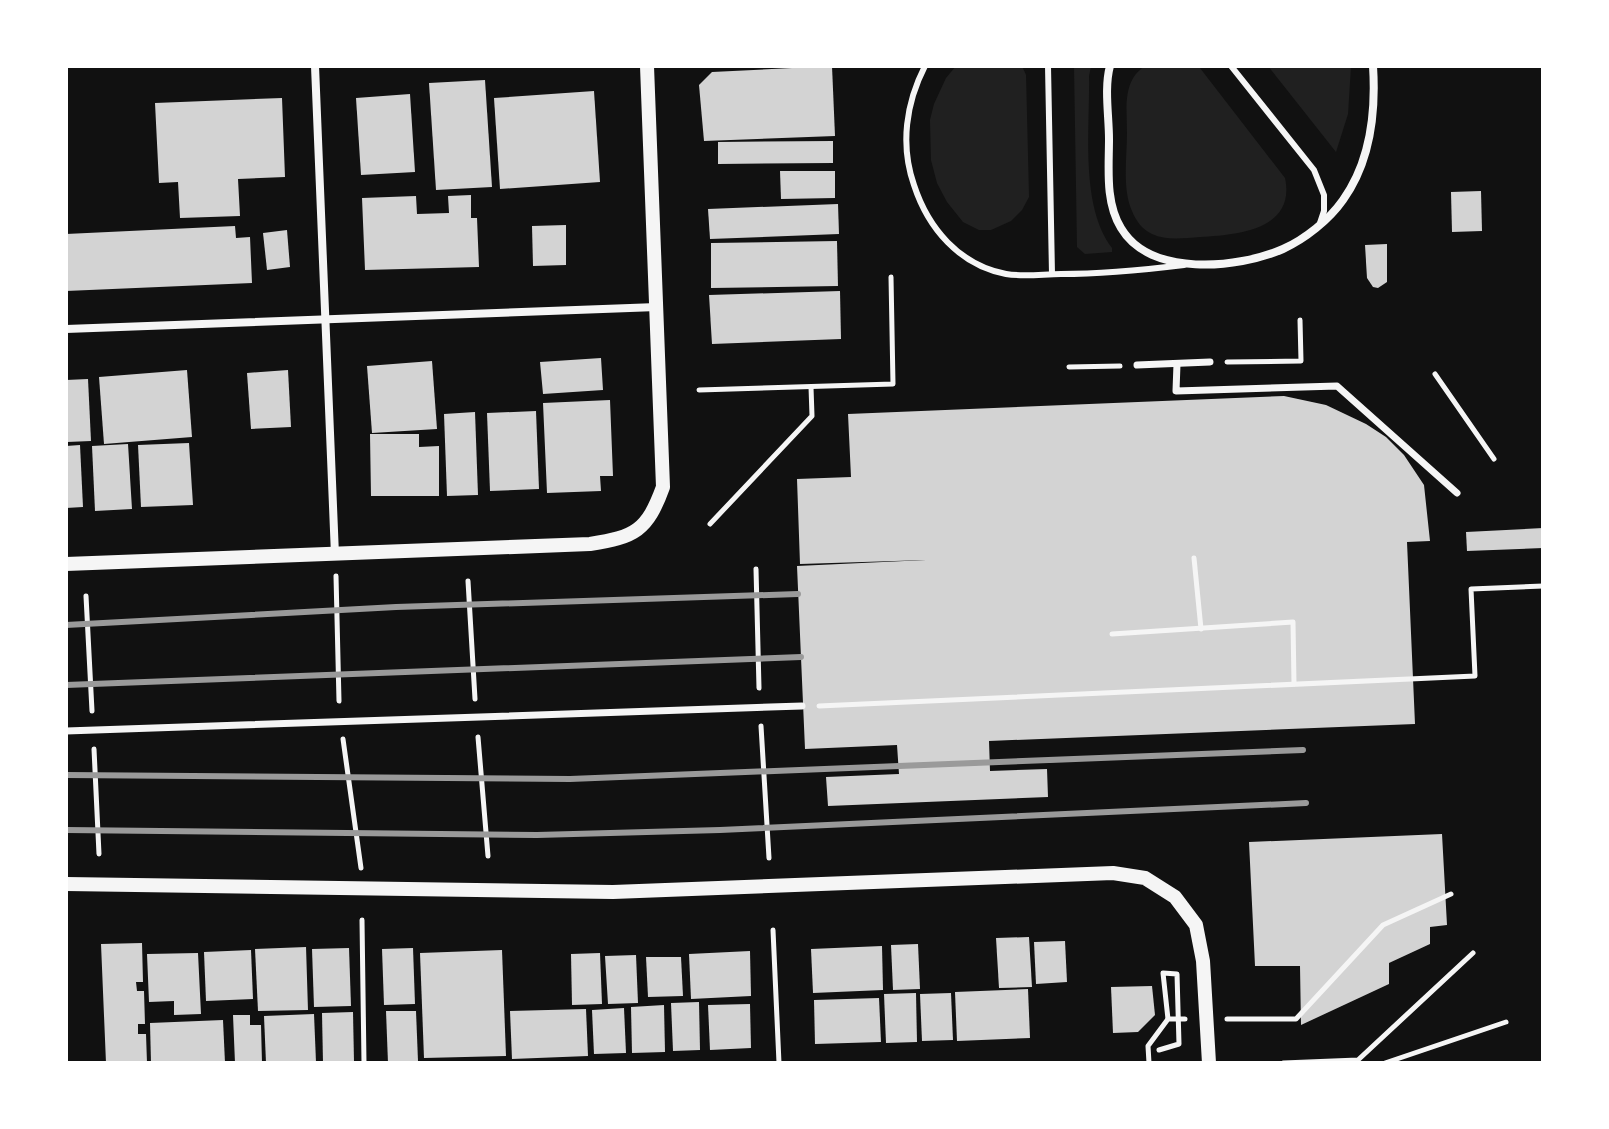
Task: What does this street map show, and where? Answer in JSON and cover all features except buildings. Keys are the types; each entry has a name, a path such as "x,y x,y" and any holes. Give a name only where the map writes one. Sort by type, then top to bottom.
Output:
{"street":[{"path":"315,66 335,555"},
{"path":"66,564 590,544 618,539 637,531 654,513 663,487 647,66"},
{"path":"1110,66 1110,197 1121,228 1142,252 1168,262 1197,264 1241,262 1283,249 1319,226 1344,199 1363,164 1373,124 1373,66"},
{"path":"66,329 657,307"},
{"path":"1137,365 1210,362"},
{"path":"1177,364 1176,391 1337,386 1457,493"},
{"path":"66,731 802,706"},
{"path":"66,884 613,892 1113,873 1145,878 1175,897 1196,925 1203,961 1209,1063"}],"lane":[{"path":"925,66 912,97 906,146 909,170 925,213 952,247 987,269 1008,274 1112,274 1197,264"},
{"path":"1048,66 1052,274"},
{"path":"1231,66 1314,170 1324,195 1324,211 1319,226"}],"path":[{"path":"699,390 893,384 891,277"},
{"path":"1210,362 1301,361 1300,320"},
{"path":"1069,367 1137,365"},
{"path":"1435,374 1494,459"},
{"path":"710,524 812,416 811,387"},
{"path":"1194,558 1201,629"},
{"path":"818,706 1475,676 1471,589 1543,586"},
{"path":"1112,634 1293,622 1294,684"},
{"path":"1296,1019 1383,925 1451,894"},
{"path":"362,920 364,1063"},
{"path":"773,930 779,1063"},
{"path":"1283,1063 1358,1061 1473,953"},
{"path":"1159,1050 1179,1044 1177,974 1163,973 1168,1019"},
{"path":"1385,1063 1506,1022"}],"shaded area":[{"path":"956,66 1022,66 1026,75 1029,197 1011,221 991,230 979,230 963,222 937,183 931,160 930,120 934,104 946,78"},
{"path":"1074,66 1091,66 1088,142 1091,189 1095,210 1112,252 1085,254 1077,247"},
{"path":"1145,66 1200,68 1285,178 1286,195 1282,209 1273,219 1246,231 1182,238 1158,236 1140,224 1127,193 1127,105 1132,79"},
{"path":"1268,66 1351,66 1348,114 1336,152"}],"railway":[{"path":"66,625 396,607 798,594"},
{"path":"66,685 801,657"},
{"path":"66,775 570,779 1303,750"},
{"path":"66,830 537,835 720,830 1306,803"}]}
